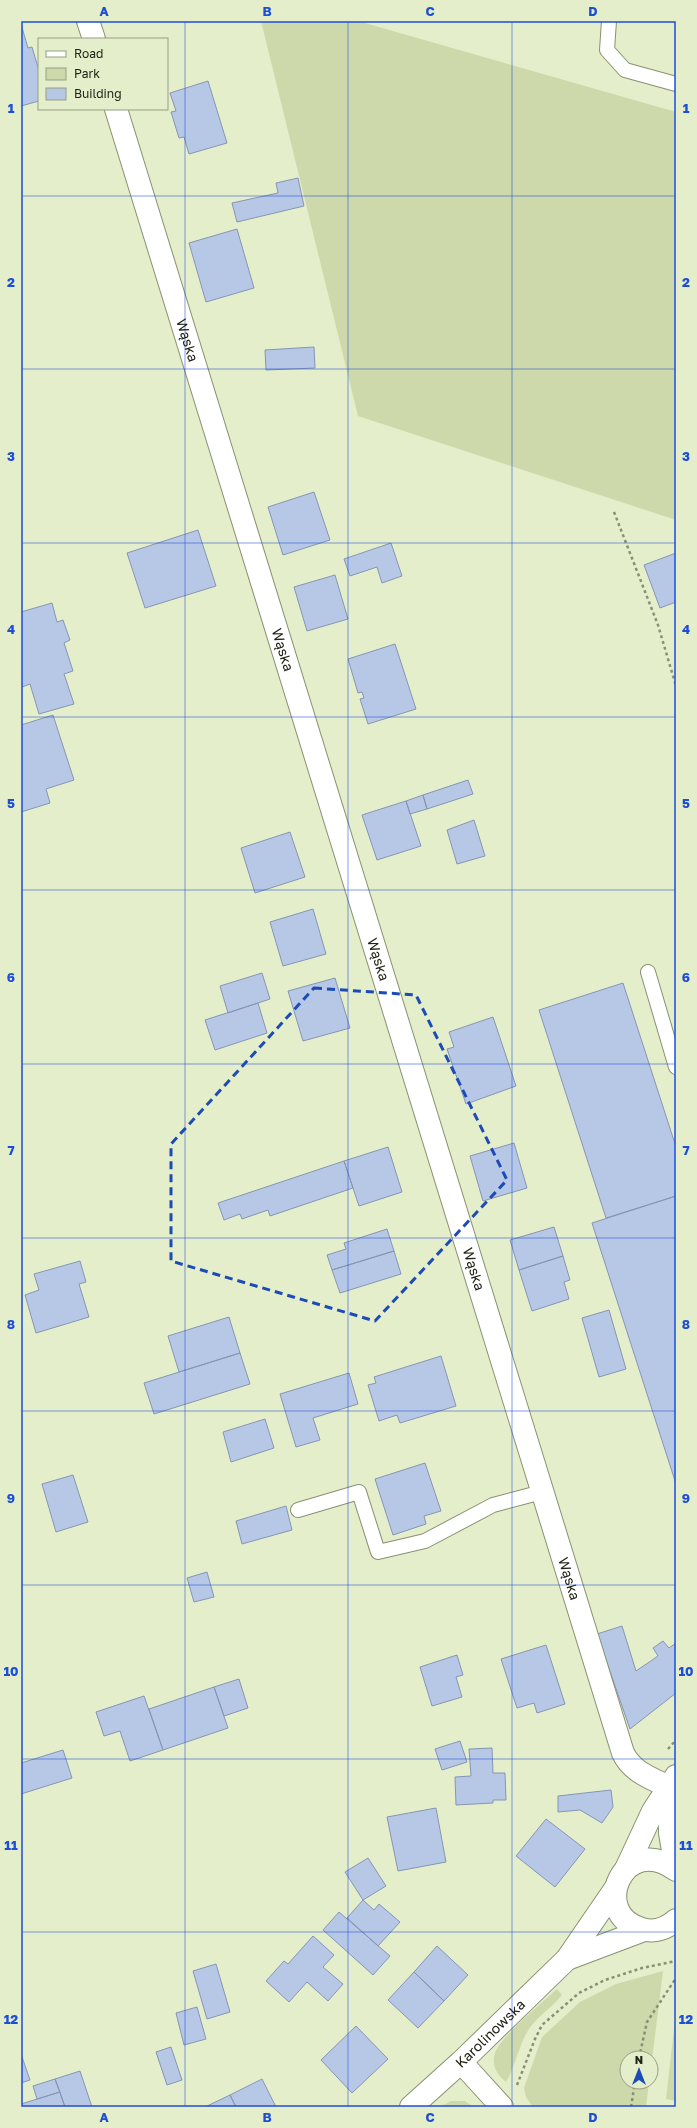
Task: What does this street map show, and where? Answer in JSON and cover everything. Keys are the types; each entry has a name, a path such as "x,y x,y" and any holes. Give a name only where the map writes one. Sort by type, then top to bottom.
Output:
{"street":[{"path":"88,21 94,38"},
{"name":"Wąska","path":"116,110 623,1753 631,1766 639,1772 672,1782"},
{"path":"626,1869 653,1811 672,1782"},
{"path":"672,1782 670,1833 676,1870"},
{"path":"626,1869 635,1863 646,1860 657,1860 676,1870"},
{"name":"Karolinowska","path":"411,2107 461,2062 568,1959 615,1889 619,1878 626,1869"},
{"path":"615,1889 615,1900 618,1910 625,1920 644,1930"},
{"name":"Karolinowska","path":"568,1959 644,1930 655,1930 666,1927 676,1920"},
{"path":"461,2062 502,2106"}],"lane":[{"path":"609,21 607,50 625,70 676,84"},
{"path":"648,972 676,1067"},
{"path":"298,1510 359,1492 378,1552 425,1541 493,1505 542,1492"}],"path":[{"path":"614,512 658,625 676,686"},
{"path":"502,2106 518,2083 542,2025 579,1993 605,1980 642,1968 676,1961"},
{"path":"641,2050 647,2022 676,1978"},
{"path":"631,2107 634,2090"}],"highlighted area":[{"path":"314,988 416,995 507,1180 375,1321 171,1261 171,1144"}],"green space":[{"path":"261,21 358,21 676,112 676,520 358,416"},
{"path":"663,1971 653,2050 619,2050 619,2090 648,2090 646,2107 533,2107 526,2097 524,2088 542,2037 580,2002 616,1984"},
{"path":"557,1989 562,1995 538,2018 526,2034 506,2082 494,2066 495,2053 513,2029"},
{"path":"676,2012 676,2101 666,2099"},
{"path":"451,2101 465,2101 474,2107 440,2107"}],"building":[{"path":"21,24 28,48 32,47 38,68 38,101 21,106"},
{"path":"208,81 227,143 189,154 184,137 179,138 171,112 176,111 170,93"},
{"path":"298,178 304,206 237,222 232,203 278,193 276,183"},
{"path":"237,229 254,288 206,302 189,243"},
{"path":"314,347 315,368 266,370 265,350"},
{"path":"314,492 330,540 283,555 268,507"},
{"path":"198,530 216,586 145,608 127,553"},
{"path":"391,543 402,576 382,583 377,567 350,576 344,559"},
{"path":"676,553 676,602 660,608 644,565"},
{"path":"335,575 348,619 307,631 294,587"},
{"path":"52,603 57,622 63,620 70,640 64,643 73,671 64,674 74,704 39,714 30,684 22,687 21,683 21,612"},
{"path":"395,644 416,709 368,724 360,699 364,698 362,692 358,693 348,659"},
{"path":"53,715 74,780 46,789 50,803 21,812 21,725"},
{"path":"468,780 473,794 427,809 423,795"},
{"path":"423,795 427,809 410,814 406,801"},
{"path":"406,801 421,846 377,860 362,815"},
{"path":"474,820 485,856 457,864 447,830"},
{"path":"290,832 305,877 255,893 241,848"},
{"path":"313,909 326,954 283,966 270,922"},
{"path":"262,973 270,999 228,1013 220,986"},
{"path":"335,978 350,1028 303,1041 288,991"},
{"path":"623,983 676,1147 676,1196 606,1218 539,1010"},
{"path":"258,1003 267,1033 215,1050 205,1020"},
{"path":"493,1017 516,1086 466,1104 447,1049 454,1047 449,1032"},
{"path":"514,1143 527,1188 483,1201 470,1156"},
{"path":"388,1147 402,1192 359,1206 344,1161"},
{"path":"344,1161 353,1188 270,1216 268,1210 242,1219 240,1214 224,1220 218,1203"},
{"path":"676,1196 676,1484 592,1223"},
{"path":"554,1227 563,1256 519,1270 510,1240"},
{"path":"387,1229 394,1251 332,1270 327,1255 346,1249 344,1243"},
{"path":"394,1251 401,1274 340,1293 332,1270"},
{"path":"563,1256 570,1280 564,1282 569,1299 532,1311 519,1270"},
{"path":"80,1261 86,1282 79,1284 89,1317 36,1333 25,1295 39,1290 34,1274"},
{"path":"609,1310 626,1369 599,1377 582,1318"},
{"path":"229,1317 240,1353 179,1372 168,1336"},
{"path":"240,1353 250,1384 154,1414 144,1383"},
{"path":"441,1356 456,1406 400,1423 397,1415 379,1421 368,1385 376,1383 374,1377"},
{"path":"349,1373 358,1404 313,1418 320,1440 296,1447 280,1394"},
{"path":"265,1419 274,1448 231,1462 223,1432"},
{"path":"425,1463 441,1511 424,1516 426,1524 393,1535 375,1479"},
{"path":"73,1475 88,1522 56,1532 42,1484"},
{"path":"286,1506 292,1530 242,1544 236,1521"},
{"path":"207,1572 214,1597 194,1602 187,1578"},
{"path":"622,1626 636,1671 658,1656 653,1648 663,1641 669,1648 676,1643 676,1693 630,1729 597,1634"},
{"path":"546,1645 565,1704 537,1713 534,1703 517,1708 501,1659"},
{"path":"457,1655 463,1675 456,1677 462,1697 432,1706 420,1667"},
{"path":"239,1679 248,1708 224,1716 214,1687"},
{"path":"214,1687 228,1728 163,1750 149,1709"},
{"path":"144,1696 163,1750 130,1761 120,1731 104,1736 96,1712"},
{"path":"460,1741 467,1762 442,1770 435,1749"},
{"path":"492,1748 493,1773 505,1773 506,1800 493,1800 493,1803 456,1805 455,1777 471,1776 469,1749"},
{"path":"63,1750 72,1778 21,1794 21,1763"},
{"path":"611,1790 613,1807 602,1823 580,1810 558,1812 558,1796"},
{"path":"436,1808 446,1862 398,1871 387,1817"},
{"path":"546,1819 585,1849 555,1887 516,1856"},
{"path":"368,1858 386,1886 363,1900 345,1872"},
{"path":"363,1900 374,1910 379,1904 400,1922 378,1946 347,1918"},
{"path":"339,1912 390,1956 373,1975 323,1930"},
{"path":"313,1936 334,1955 323,1967 343,1984 328,2001 307,1982 289,2002 266,1981 284,1961 288,1964"},
{"path":"437,1946 468,1975 444,2001 414,1972"},
{"path":"216,1964 230,2012 207,2019 193,1971"},
{"path":"414,1972 444,2001 418,2028 388,2000"},
{"path":"197,2007 206,2039 184,2045 176,2013"},
{"path":"356,2026 388,2059 352,2093 321,2060"},
{"path":"171,2047 182,2080 167,2085 156,2052"},
{"path":"21,2054 30,2080 21,2083"},
{"path":"80,2071 92,2107 65,2107 55,2079"},
{"path":"55,2079 60,2092 37,2099 33,2086"},
{"path":"262,2079 276,2107 236,2107 230,2095"},
{"path":"60,2092 65,2107 21,2107 21,2104"},
{"path":"230,2095 236,2107 205,2107"}]}
